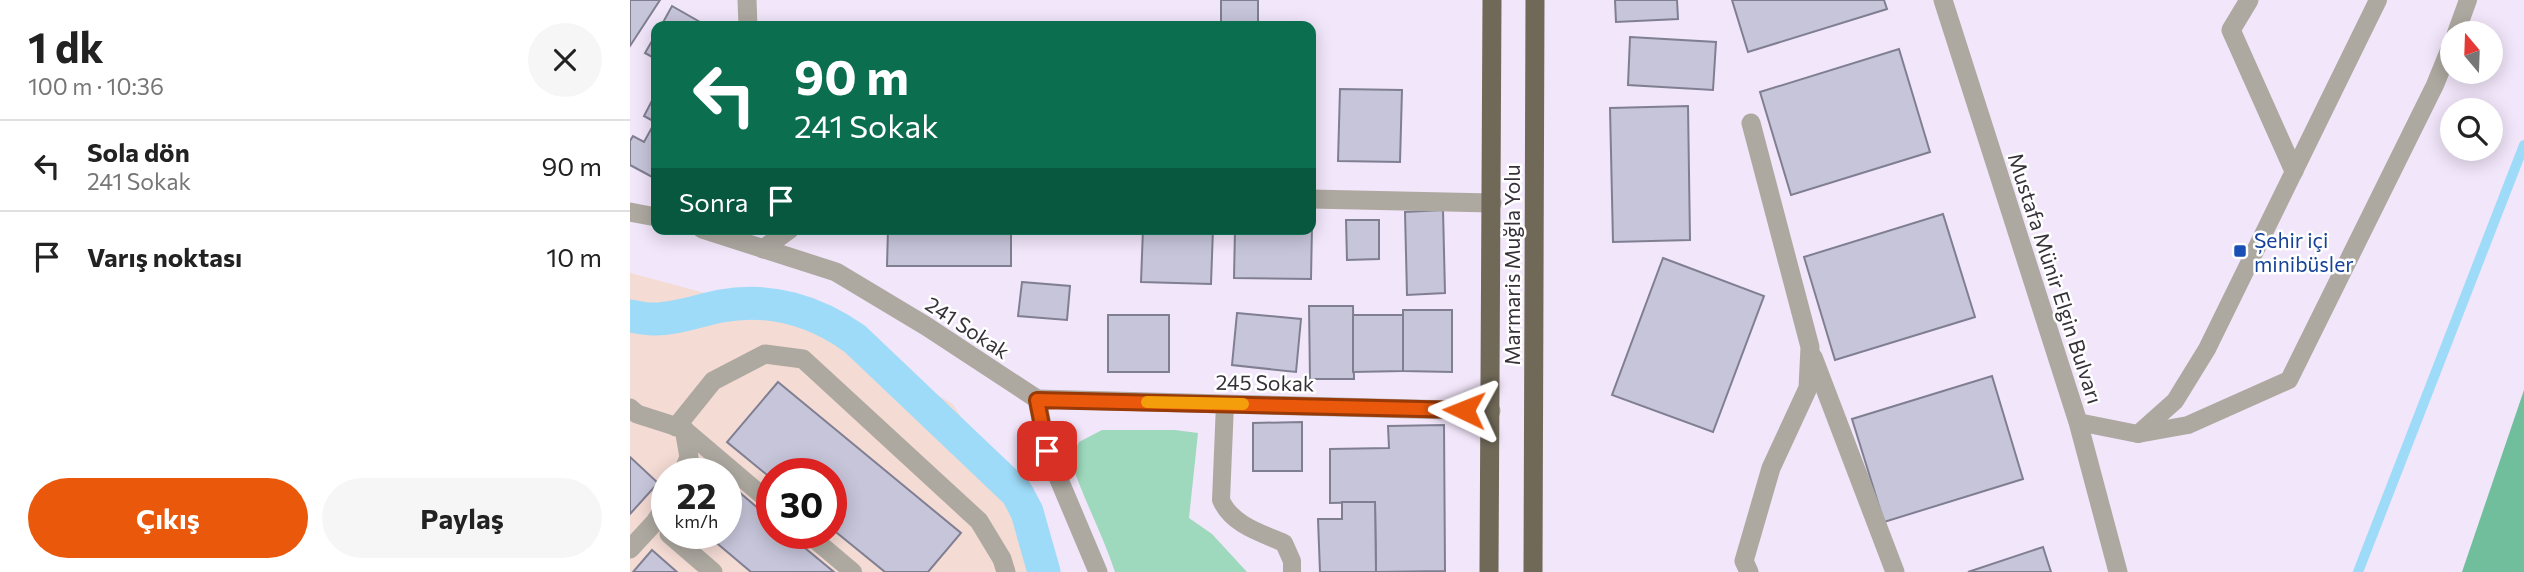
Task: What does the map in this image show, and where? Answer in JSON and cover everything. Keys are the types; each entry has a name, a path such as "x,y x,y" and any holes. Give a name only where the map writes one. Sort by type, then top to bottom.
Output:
{"highway":[{"path":"1489,572 1492,0"},
{"name":"Marmaris Muğla Yolu","path":"1533,572 1535,0"}],"street":[{"name":"Mustafa Münir Elgin Bulvarı","path":"1943,0 2078,422 2118,572"},
{"path":"2249,0 2231,30 2294,171"},
{"path":"745,1 747,21"},
{"path":"1751,122 1810,347 1895,572"},
{"path":"1316,199 1492,203"},
{"path":"630,212 651,216"},
{"name":"241 Sokak","path":"725,235 836,272 926,326 1037,400"},
{"path":"764,249 782,235"},
{"path":"1749,572 1744,561 1772,468 1808,388 1810,347"},
{"path":"680,428 713,381 765,354 803,359 979,521 1002,559 1006,572"},
{"path":"1037,400 1047,451 1098,572"},
{"name":"245 Sokak","path":"1037,400 1491,411"},
{"path":"630,408 637,414 680,428"},
{"path":"680,428 690,458"},
{"path":"630,549 651,536"},
{"path":"686,549 713,572"}],"lane":[{"path":"2138,434 2175,401 2207,349 2378,0"},
{"path":"2460,21 2468,0"},
{"path":"2078,422 2138,434 2189,425 2289,380 2440,73"},
{"path":"1225,404 1221,500 1224,508 1242,524 1284,543 1292,561 1292,572"},
{"path":"680,428 756,490"},
{"path":"826,549 853,572"},
{"path":"1744,572 1749,572"}],"shaded area":[{"path":"630,273 810,321 953,404 1029,525 1041,572 630,572"}],"green space":[{"path":"2524,390 2524,572 2462,572"},
{"path":"1102,430 1175,430 1198,433 1189,518 1212,534 1247,572 1115,572 1070,459 1079,442"}],"building":[{"path":"630,0 660,0 630,46"},
{"path":"1221,0 1258,0 1258,21 1221,21"},
{"path":"1615,0 1677,0 1678,19 1616,22"},
{"path":"1732,0 1884,0 1887,9 1748,52"},
{"path":"672,6 698,21 664,21"},
{"path":"1630,37 1716,42 1713,90 1628,85"},
{"path":"651,43 651,56 645,53"},
{"path":"1899,49 1930,152 1791,195 1760,92"},
{"path":"1340,89 1402,90 1400,162 1338,161"},
{"path":"651,103 651,120 644,116"},
{"path":"1688,106 1690,240 1613,242 1610,108"},
{"path":"651,129 651,176 630,165 630,141 633,136 644,142"},
{"path":"1443,210 1445,293 1407,295 1405,212"},
{"path":"1943,214 1975,317 1835,360 1804,257"},
{"path":"1346,220 1379,220 1379,259 1347,260"},
{"path":"888,235 1011,235 1011,266 887,266"},
{"path":"1143,235 1213,235 1211,284 1141,282"},
{"path":"1235,235 1312,235 1311,279 1234,278"},
{"path":"1663,258 1764,296 1713,432 1612,395"},
{"path":"1022,282 1070,286 1067,320 1018,316"},
{"path":"1309,306 1353,306 1354,379 1310,379"},
{"path":"1403,310 1452,310 1452,372 1403,371"},
{"path":"1237,313 1301,319 1296,372 1232,365"},
{"path":"1108,315 1169,315 1169,372 1108,372"},
{"path":"1353,315 1403,315 1403,371 1353,372"},
{"path":"1992,376 2023,479 1884,522 1852,419"},
{"path":"778,382 961,533 928,572 885,572 847,541 847,458 756,458 756,466 727,442"},
{"path":"1302,422 1302,471 1253,471 1253,423"},
{"path":"1444,425 1445,571 1376,572 1375,502 1330,503 1330,449 1389,448 1388,426"},
{"path":"630,457 651,476 651,491 630,514"},
{"path":"742,495 756,506 756,549 806,549 834,572 751,572 724,549 742,549"},
{"path":"1342,502 1375,502 1376,572 1320,572 1318,519 1342,519"},
{"path":"2043,547 2051,572 1968,572"},
{"path":"652,550 677,572 633,572"}],"waterway":[{"path":"2358,572 2524,145"},
{"path":"630,316 660,319 721,306 757,303 808,314 840,329 855,339 1017,493 1027,512 1044,572"}],"slow traffic":[{"path":"1147,402 1243,404"}],"place":[{"name":"Șehir içi minibüsler","path":"2240,251"}],"route":[{"path":"1047,451 1037,400 1464,410"}]}
